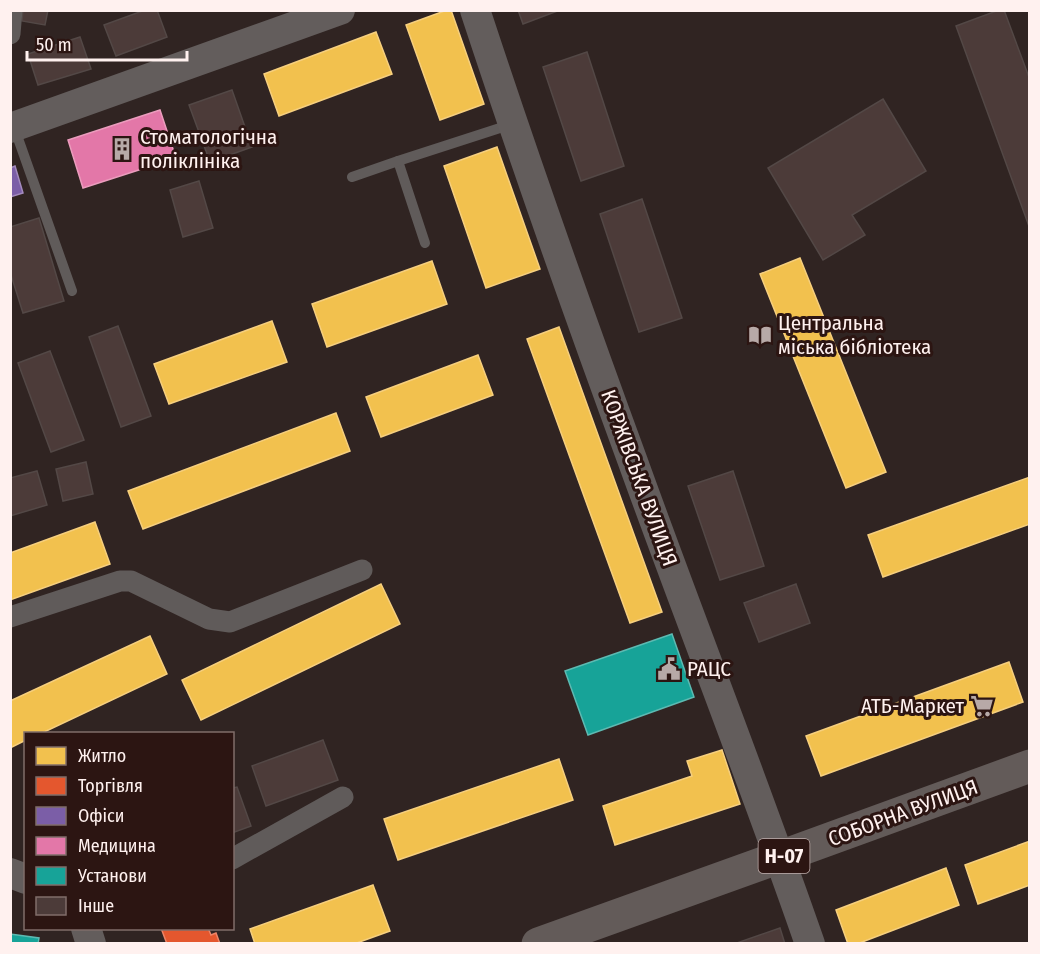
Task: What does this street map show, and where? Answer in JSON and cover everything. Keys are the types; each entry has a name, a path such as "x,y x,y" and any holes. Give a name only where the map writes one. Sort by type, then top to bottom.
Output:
{"main road":[{"name":"СОБОРНА ВУЛИЦЯ","path":"544,942 1029,766"}],"street":[{"path":"10,34 12,10"},
{"path":"12,128 340,10"},
{"name":"КОРЖІВСЬКА ВУЛИЦЯ","path":"475,10 633,463 810,944"},
{"path":"10,617 120,581 131,580 209,619 230,622 362,570"},
{"path":"234,858 343,798"}],"lane":[{"path":"352,177 513,124"},
{"path":"12,128 72,291"},
{"path":"398,161 425,243"}],"building: Житло":[{"path":"451,10 484,104 440,120 406,25"},
{"path":"376,32 392,74 279,116 264,74"},
{"path":"497,147 540,269 486,288 444,166"},
{"path":"800,258 886,472 846,488 760,274"},
{"path":"432,261 447,304 327,347 312,304"},
{"path":"272,321 287,362 169,404 154,364"},
{"path":"559,327 662,612 630,623 527,339"},
{"path":"478,355 493,395 381,437 366,397"},
{"path":"336,413 350,451 143,529 128,491"},
{"path":"1030,477 1030,524 883,577 868,535"},
{"path":"95,522 110,564 10,600 10,553"},
{"path":"381,584 400,624 201,720 182,680"},
{"path":"150,636 167,674 44,732 24,732 24,741 10,748 10,701"},
{"path":"1009,662 1023,702 821,776 806,736"},
{"path":"722,750 740,804 615,845 603,806 692,776 687,761"},
{"path":"559,759 573,800 398,860 384,819"},
{"path":"1030,841 1030,885 978,904 965,865"},
{"path":"946,868 959,905 857,944 848,944 836,910"},
{"path":"373,885 390,931 354,944 255,944 250,929"}],"building: Торгівля":[{"path":"162,930 209,930 211,935 216,933 220,944 167,944"}],"building: Офіси":[{"path":"15,166 23,193 10,197 10,168"}],"building: Медицина":[{"name":"Стоматологічна поліклініка","path":"160,110 176,158 83,188 68,140"}],"building: Установи":[{"path":"672,634 694,697 588,735 565,671"},
{"path":"10,934 39,938 38,944 10,944"}],"building: Інше":[{"path":"23,10 48,10 45,25 22,21"},
{"path":"145,10 157,10 167,37 116,56 104,25"},
{"path":"518,10 560,10 523,24"},
{"path":"1004,10 1030,80 1030,229 956,26"},
{"path":"80,37 91,69 38,85 28,54"},
{"path":"587,52 624,166 581,181 543,67"},
{"path":"232,90 252,147 210,162 189,105"},
{"path":"883,99 926,171 852,215 865,235 823,260 768,168"},
{"path":"199,181 213,228 183,237 170,190"},
{"path":"642,199 682,318 639,332 600,214"},
{"path":"39,218 64,301 23,313 10,272 10,227"},
{"path":"118,326 151,416 121,427 89,337"},
{"path":"50,351 84,440 51,452 18,363"},
{"path":"86,462 93,494 63,501 56,469"},
{"path":"37,471 47,505 10,516 10,478"},
{"path":"733,471 764,566 720,580 688,486"},
{"path":"796,584 810,623 759,642 744,603"},
{"path":"323,740 338,780 266,806 252,766"},
{"path":"237,787 251,826 234,832 234,788"},
{"path":"780,928 785,944 734,944"}],"place":[{"name":"Стоматологічна поліклініка","path":"122,149"},
{"name":"Центральна міська бібліотека","path":"760,335"},
{"name":"РАЦС","path":"669,669"},
{"name":"АТБ-Маркет","path":"982,706"}]}
